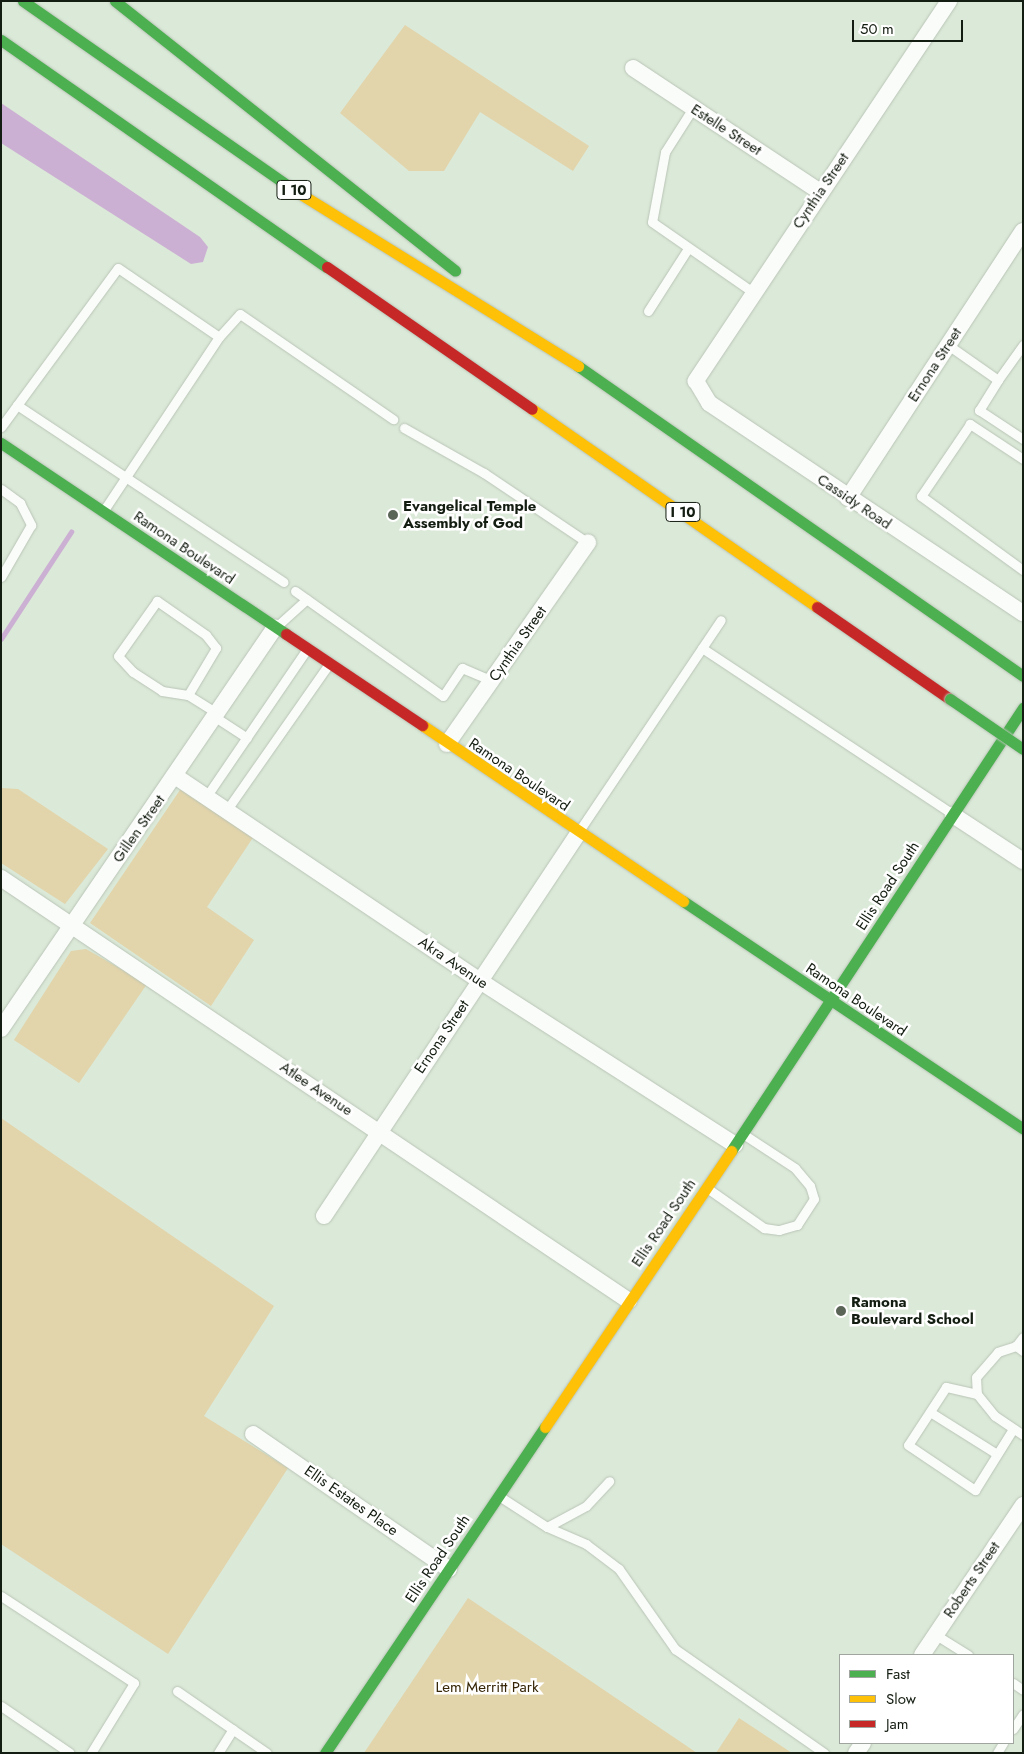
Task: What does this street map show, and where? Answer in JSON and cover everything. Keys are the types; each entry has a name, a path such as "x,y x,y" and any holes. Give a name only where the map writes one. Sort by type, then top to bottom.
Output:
{"main road":[{"name":"I 10","path":"23,1 286,185 574,363 1023,676"},
{"path":"114,1 574,363"},
{"name":"I 10","path":"1,40 94,102 1023,749"},
{"path":"18,68 94,102"},
{"name":"Ramona Boulevard","path":"1,443 578,833 1023,1130"},
{"name":"Ellis Road South","path":"325,1753 739,1140 1023,708"}],"street":[{"name":"Cynthia Street","path":"696,381 947,2"},
{"name":"Estelle Street","path":"633,68 820,192"},
{"name":"Ernona Street","path":"848,498 1023,231"},
{"name":"Cassidy Road","path":"696,381 701,397 709,403 848,498 1023,612"},
{"name":"Cynthia Street","path":"447,744 588,543"},
{"name":"Gillen Street","path":"1,1028 275,628"},
{"name":"Akra Avenue","path":"175,776 480,981 739,1140"},
{"path":"953,815 1023,861"},
{"name":"Ernona Street","path":"324,1216 378,1130 578,833"},
{"name":"Atlee Avenue","path":"1,878 378,1130 629,1301"},
{"name":"Ellis Estates Place","path":"253,1434 449,1569"},
{"name":"Roberts Street","path":"923,1654 1023,1505"}],"lane":[{"path":"693,108 665,152 652,222 687,250 754,293"},
{"path":"648,311 687,250"},
{"path":"1,427 118,268 219,336"},
{"path":"103,512 219,336 240,314 393,419"},
{"path":"948,345 998,380"},
{"path":"1023,345 921,496 1023,570"},
{"path":"17,405 125,479 284,582"},
{"path":"979,410 1023,439"},
{"path":"970,424 1023,459"},
{"path":"404,428 484,473 588,543"},
{"path":"1,489 20,502 31,524 1,577"},
{"path":"295,591 443,696 462,668 492,682"},
{"path":"275,628 307,599"},
{"path":"188,695 216,648 206,635 156,601 118,656 133,672 162,690 188,695 247,738"},
{"path":"578,833 721,620"},
{"path":"702,648 953,815"},
{"path":"206,797 308,649"},
{"path":"226,810 329,664"},
{"path":"706,1188 764,1228 779,1230 797,1226 814,1199 810,1186 794,1168 739,1140"},
{"path":"1023,1337 1020,1348 998,1352 976,1377 977,1394 995,1416 1023,1435"},
{"path":"977,1394 946,1388 908,1445 975,1490 1014,1429"},
{"path":"930,1412 997,1454"},
{"path":"547,1526 586,1506 609,1481"},
{"path":"498,1496 547,1526 586,1544 619,1569 675,1648 695,1665 824,1753"},
{"path":"1,1596 134,1683 91,1753"},
{"path":"936,1634 966,1654"},
{"path":"177,1691 267,1753"},
{"path":"1,1706 70,1753"},
{"path":"1014,1728 1023,1714"},
{"path":"218,1753 233,1730"}],"green space":[{"path":"405,25 589,146 573,171 480,112 444,171 409,171 340,113"},
{"path":"1,788 18,789 108,849 65,904 1,863"},
{"path":"180,790 187,790 254,836 207,907 254,940 211,1006 90,923"},
{"path":"86,949 147,984 79,1083 14,1040 71,951"},
{"path":"1,1118 274,1306 204,1416 288,1468 168,1654 1,1544"},
{"name":"Lem Merritt Park","path":"468,1598 697,1753 364,1753"},
{"path":"739,1718 792,1753 716,1753"}],"shaded area":[{"path":"1,103 200,237 208,247 203,262 191,264 1,143"}],"waterway":[{"path":"1,639 71,532"}],"traffic: fast":[{"path":"23,1 291,188"},
{"path":"115,1 455,270"},
{"path":"1,40 327,267"},
{"path":"578,366 1023,676"},
{"path":"1,443 286,634"},
{"path":"950,699 1023,749"},
{"path":"731,1151 1023,708"},
{"path":"683,901 1023,1129"},
{"path":"325,1753 545,1427"}],"traffic: slow":[{"path":"291,188 578,366"},
{"path":"532,409 817,607"},
{"path":"422,725 683,901"},
{"path":"545,1427 731,1151"}],"traffic: jam":[{"path":"327,267 532,409"},
{"path":"817,607 950,699"},
{"path":"286,634 422,725"}],"place":[{"name":"Evangelical Temple Assembly of God","path":"393,515"},
{"name":"Ramona Boulevard School","path":"841,1311"}]}
